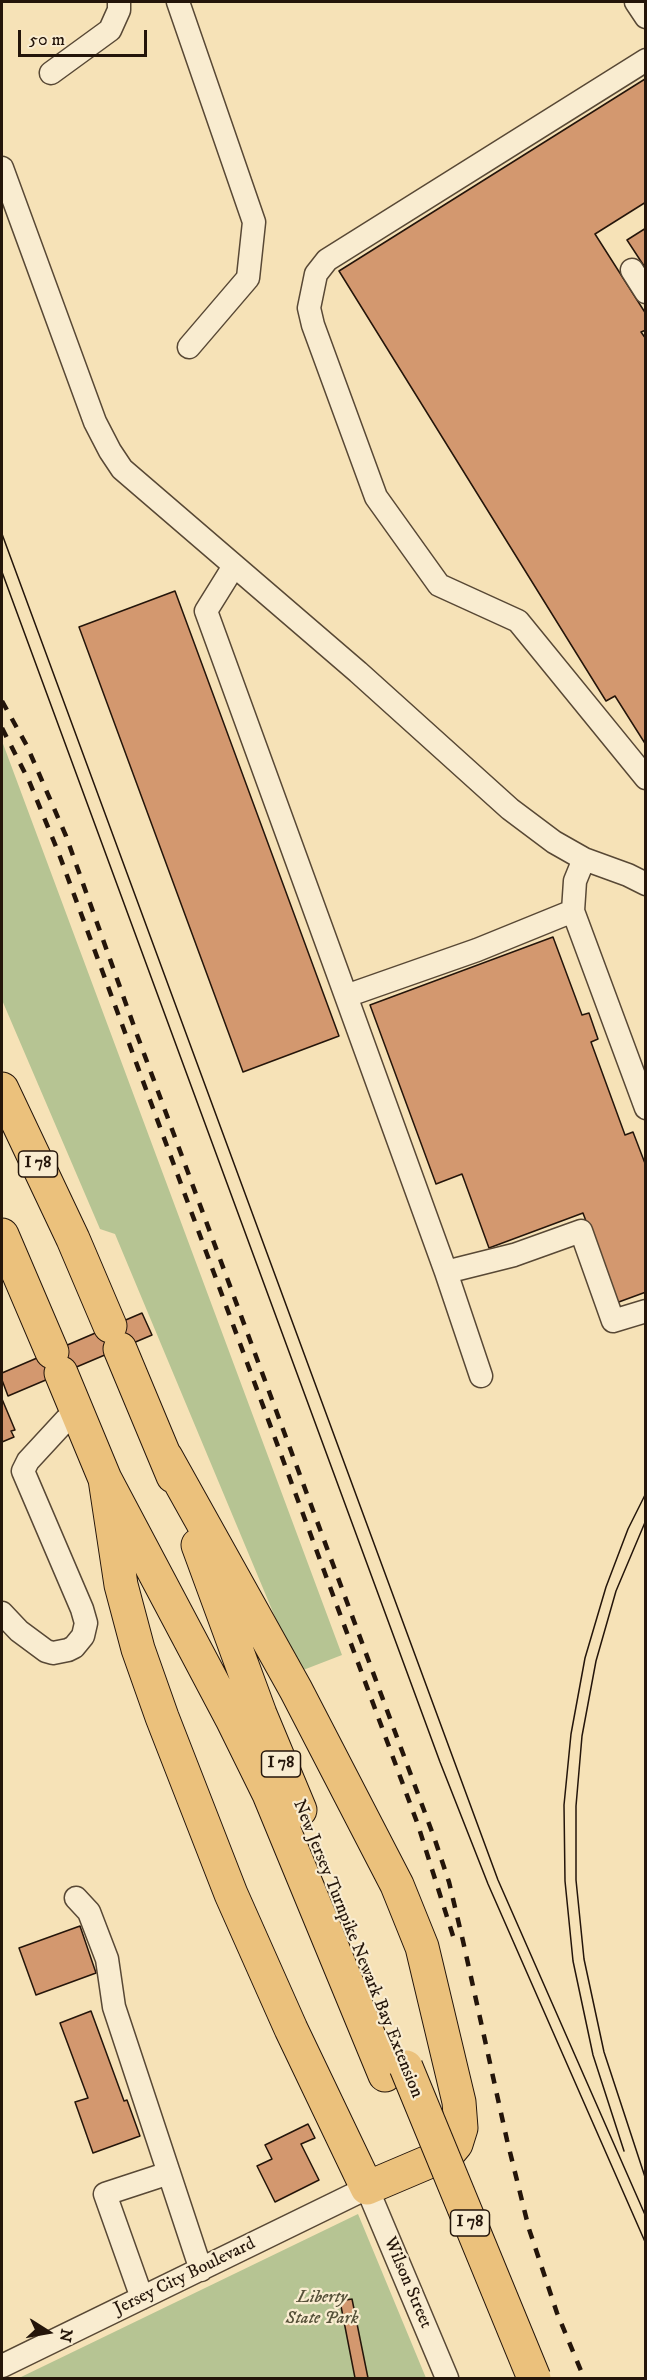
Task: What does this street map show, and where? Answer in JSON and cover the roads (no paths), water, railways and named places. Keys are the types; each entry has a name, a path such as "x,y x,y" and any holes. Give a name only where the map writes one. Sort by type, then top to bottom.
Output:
{"highway":[{"name":"New Jersey Turnpike Newark Bay Extension","path":"2,1089 73,1239 166,1457 510,2379"},
{"name":"New Jersey Turnpike Newark Bay Extension","path":"2,1235 105,1479 254,1762 534,2379"},
{"path":"105,1479 121,1585 138,1649 162,1717 231,1894 291,2029 368,2188 440,2157 451,2150 459,2137 461,2116 459,2102 424,1955 397,1885 296,1690 166,1457"}],"street":[{"path":"51,73 110,30 119,10 119,2"},
{"path":"178,2 254,222 248,278 189,347"},
{"path":"636,2 645,17"},
{"path":"645,60 327,260 316,274 309,308 313,325 376,497 439,585 518,621 645,778"},
{"path":"2,168 94,422 122,469 358,672 510,809 554,842 584,859 628,875 645,884"},
{"path":"632,270 645,292"},
{"path":"234,566 206,610 446,1272 481,1376"},
{"path":"584,859 575,881 573,912 645,1108"},
{"path":"346,996 477,950 573,912"},
{"path":"446,1272 514,1256 581,1231 613,1321 645,1311"},
{"path":"2,1613 19,1631 46,1651 53,1653 68,1650 83,1636 86,1623 82,1609 23,1471 28,1461 76,1409"},
{"path":"76,1898 89,1912 107,1959 114,2007 201,2270"},
{"path":"142,2298 105,2194 169,2173"},
{"name":"Jersey City Boulevard","path":"2,2366 368,2188"},
{"name":"Wilson Street","path":"368,2188 447,2379"}],"tram line":[{"path":"2,534 498,1880 646,2217"},
{"path":"2,572 440,1762 488,1884 646,2244"},
{"path":"624,2151 593,2055 573,1961 565,1881 564,1805 571,1734 585,1658 606,1587 628,1529 646,1493"},
{"path":"646,1520 616,1591 596,1661 582,1736 576,1806 576,1880 584,1959 604,2052 646,2180"}],"railway":[{"path":"2,701 27,746 66,836 136,1032 435,1840 449,1882 529,2229 557,2313 584,2378"},
{"path":"2,728 29,781 59,854 418,1825 454,1939"}],"park label":[{"name":"Liberty State Park","path":"322,2308"}]}
